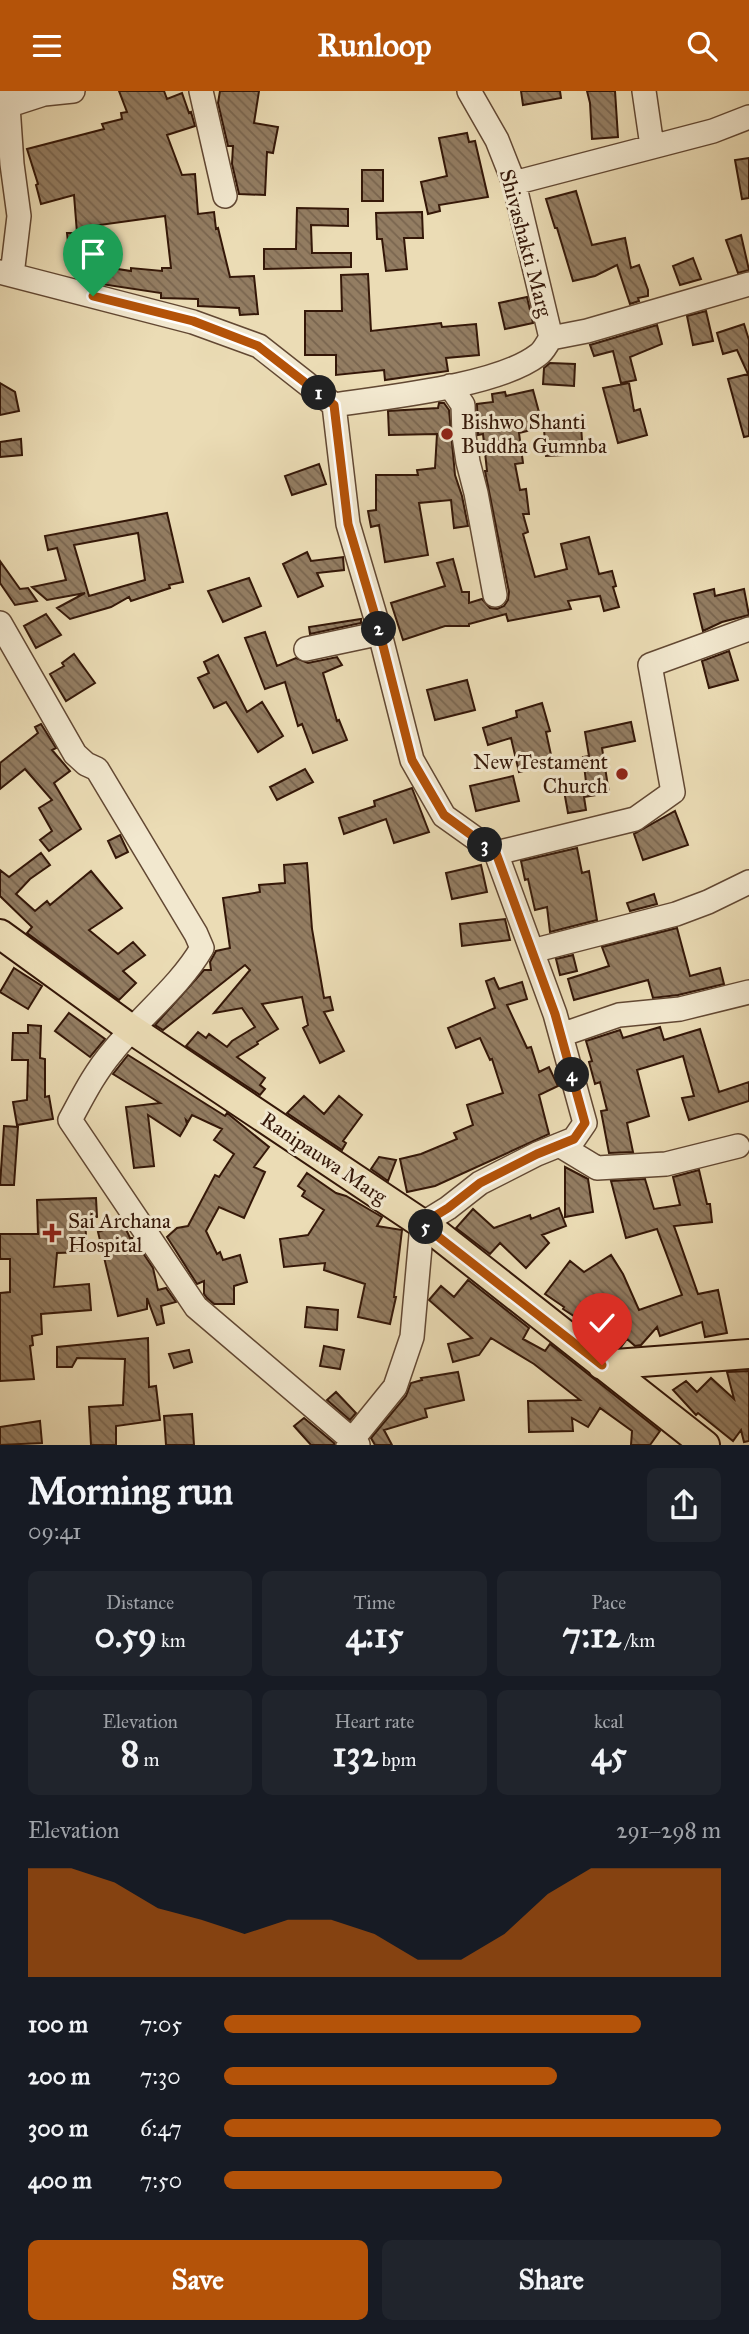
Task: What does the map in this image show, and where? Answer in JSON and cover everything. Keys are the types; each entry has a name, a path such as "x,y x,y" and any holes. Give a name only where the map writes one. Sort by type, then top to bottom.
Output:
{"main road":[{"name":"Ranipauwa Marg","path":"0,934 131,1029 422,1224 692,1439"},
{"path":"602,1365 749,1354"}],"street":[{"path":"0,623 75,754 97,769 202,948 194,961 131,1029 98,1070 70,1120 196,1307 353,1443 396,1387 412,1338 422,1224 480,1183 537,1154 574,1139 585,1123 561,1035 496,853 444,815 412,760 377,622 348,524 334,405 258,346 193,321 6,274 19,216 7,99 73,91"},
{"path":"201,91 225,196"},
{"name":"Shivashakti Marg","path":"334,405 450,386 509,371 540,354 551,338 514,183 497,140 469,91"},
{"path":"644,91 652,146"},
{"path":"514,183 713,131 749,117"},
{"path":"551,338 587,331 749,284"},
{"path":"450,386 463,405 468,462 495,595"},
{"path":"306,649 372,635 377,622"},
{"path":"496,853 635,819 673,792 650,665 749,629"},
{"path":"532,951 676,914 749,883"},
{"path":"561,1035 619,1015 680,1009 749,992"},
{"path":"559,1145 597,1168 666,1164 738,1146"}],"building":[{"path":"119,91 164,91 167,99 182,93 195,126 167,135 182,175 195,174 198,214 214,212 216,229 218,228 230,277 254,276 258,314 240,315 239,308 198,306 198,299 161,298 161,293 101,284 104,267 131,271 131,268 162,271 162,268 171,268 165,216 92,226 94,249 69,251 67,233 77,233 74,195 41,204 27,149 104,129 102,124 122,119 121,113 127,112"},
{"path":"220,91 259,91 254,123 278,127 273,153 267,152 265,195 239,194 232,164 233,146 228,146 218,103"},
{"path":"521,91 560,91 561,98 523,105"},
{"path":"587,91 615,91 618,137 592,139"},
{"path":"467,133 469,142 475,141 488,197 439,205 440,211 428,214 421,182 447,176 439,138"},
{"path":"749,158 749,198 742,199 735,160"},
{"path":"362,170 383,170 383,201 362,201"},
{"path":"576,191 592,245 625,238 631,268 639,265 648,296 638,298 639,301 630,304 617,265 595,276 573,281 546,199"},
{"path":"297,208 348,209 348,226 311,225 312,253 351,253 351,267 264,269 264,249 296,249"},
{"path":"422,212 423,238 404,238 407,269 386,271 382,239 377,239 376,213"},
{"path":"741,235 749,270 738,273 726,240"},
{"path":"693,258 701,279 680,285 673,266"},
{"path":"368,274 371,331 441,323 442,327 476,324 479,355 446,358 448,371 385,380 384,370 336,375 336,355 305,355 305,311 342,311 341,275"},
{"path":"527,297 533,323 505,329 499,303"},
{"path":"706,311 713,341 693,345 687,316"},
{"path":"744,324 749,340 749,436 744,437 728,379 748,374 737,350 723,354 717,333"},
{"path":"657,325 662,344 630,357 636,380 621,383 613,351 594,356 590,345"},
{"path":"550,363 575,364 574,386 543,384 544,368"},
{"path":"0,383 15,392 19,411 0,415"},
{"path":"629,383 634,411 640,409 647,435 618,443 603,388"},
{"path":"533,390 543,427 519,433 523,463 515,464 520,490 526,489 529,514 523,514 528,532 523,534 535,577 567,569 561,544 589,537 599,574 612,571 619,607 604,611 600,596 568,601 571,609 508,621 506,614 469,626 445,626 403,640 391,603 445,586 437,563 453,559 462,592 469,592 469,603 482,599 490,608 497,609 504,606 508,600 509,592 485,471 483,434 478,435 477,404 493,402 492,394 505,392 506,396"},
{"path":"439,403 444,403 449,410 455,475 468,526 454,528 451,500 419,503 428,555 385,562 379,525 371,527 368,511 376,510 376,475 418,475 417,470 435,468 437,434 389,435 388,411 438,408"},
{"path":"581,426 583,454 546,456 544,429"},
{"path":"21,439 22,455 0,457 0,442"},
{"path":"319,464 326,484 292,495 285,476"},
{"path":"167,513 183,582 131,601 129,597 111,607 70,619 57,608 85,593 47,600 32,587 66,580 57,548 48,550 45,536","holes":["138,533 145,580 89,596 74,545"]},
{"path":"307,552 311,561 343,557 344,570 317,573 323,586 298,597 283,564"},
{"path":"0,561 20,589 28,588 37,601 15,605 0,583"},
{"path":"249,578 261,606 223,622 208,591"},
{"path":"714,589 715,596 744,589 749,615 722,622 703,631 694,594"},
{"path":"46,614 61,635 36,648 24,626"},
{"path":"361,619 361,623 310,634 309,627"},
{"path":"265,632 277,666 296,658 308,663 337,657 342,665 323,673 337,721 339,720 347,740 313,753 302,724 298,726 285,682 265,689 245,638"},
{"path":"729,651 738,680 709,688 702,661"},
{"path":"74,654 95,683 66,701 50,674 64,666 62,663"},
{"path":"218,655 247,712 262,702 283,736 258,752 226,702 214,708 198,678 209,673 204,662"},
{"path":"467,680 475,710 435,720 427,690"},
{"path":"542,703 550,731 546,732 553,764 519,772 511,738 488,745 483,728 517,717 516,711"},
{"path":"631,722 635,741 602,748 609,793 584,797 586,810 568,813 563,785 586,782 583,757 589,756 585,732"},
{"path":"41,724 56,748 52,750 70,771 54,783 81,829 49,851 40,840 52,831 39,808 52,800 25,769 0,789 0,763 38,733 35,727"},
{"path":"305,769 313,782 277,800 270,787"},
{"path":"513,776 519,801 476,811 470,786"},
{"path":"412,788 429,832 394,843 386,819 344,834 339,818 375,806 374,801"},
{"path":"675,811 688,845 643,860 634,834"},
{"path":"120,835 128,852 116,858 108,841"},
{"path":"577,848 582,873 589,871 597,920 550,932 547,907 535,910 521,861"},
{"path":"41,853 50,865 30,879 16,894 35,911 47,901 50,905 91,871 122,908 89,930 118,954 133,942 145,955 123,971 136,983 119,1000 27,933 32,927 0,896 0,870 9,877"},
{"path":"307,863 312,929 324,998 330,997 333,1010 324,1012 344,1051 320,1063 303,1028 308,1025 302,997 262,1004 278,1029 237,1057 265,1078 260,1085 265,1089 260,1095 186,1046 198,1032 206,1038 209,1034 227,1047 255,1027 242,1008 214,1013 250,970 245,965 163,1030 155,1025 204,970 211,970 210,962 216,951 230,948 223,898 260,892 259,885 285,883 284,865"},
{"path":"481,865 487,892 452,899 446,873"},
{"path":"654,894 657,904 630,911 627,903"},
{"path":"505,919 510,940 462,946 460,924"},
{"path":"677,928 690,976 720,968 724,984 653,998 648,980 574,1000 568,979 609,966 602,947"},
{"path":"573,955 577,971 560,975 556,959"},
{"path":"14,968 42,986 28,1009 0,992"},
{"path":"494,978 499,989 522,982 527,999 507,1005 527,1048 531,1047 539,1072 549,1067 558,1086 539,1095 549,1134 435,1186 407,1192 400,1159 421,1154 457,1139 454,1133 473,1125 467,1105 503,1093 492,1059 490,1060 480,1038 456,1048 448,1028 495,1008 486,981"},
{"path":"69,1013 105,1039 90,1057 55,1031"},
{"path":"28,1025 41,1026 40,1058 45,1059 45,1097 49,1096 53,1119 17,1125 13,1102 27,1100 28,1060 12,1060 13,1033 28,1033"},
{"path":"660,1027 664,1040 700,1029 719,1092 749,1082 749,1101 689,1120 682,1098 694,1096 683,1056 637,1070 649,1116 627,1123 633,1152 609,1153 601,1111 607,1110 600,1082 595,1084 586,1041 620,1030 623,1038"},
{"path":"128,1055 225,1116 227,1113 269,1147 254,1167 265,1172 244,1218 219,1207 206,1231 217,1254 220,1252 223,1260 240,1255 247,1282 234,1286 234,1304 214,1304 207,1298 204,1294 204,1281 197,1284 167,1237 177,1228 188,1226 215,1175 219,1177 234,1154 214,1140 222,1129 192,1115 188,1122 186,1120 187,1124 180,1136 148,1115 154,1166 134,1168 126,1107 160,1103 113,1074"},
{"path":"304,1096 324,1114 339,1096 362,1115 343,1141 346,1143 342,1150 287,1113"},
{"path":"4,1126 18,1127 14,1185 0,1185"},
{"path":"379,1157 396,1160 388,1181 371,1169"},
{"path":"565,1167 588,1179 593,1212 565,1217"},
{"path":"699,1170 707,1204 710,1204 712,1222 674,1226 698,1294 718,1290 727,1333 705,1337 702,1322 660,1336 657,1327 641,1345 635,1346 627,1339 621,1347 616,1347 545,1294 570,1261 584,1272 611,1255 639,1310 682,1295 657,1229 626,1238 611,1181 645,1179 654,1209 680,1205 673,1177"},
{"path":"307,1173 336,1193 382,1217 377,1226 402,1230 396,1297 390,1324 358,1317 365,1284 324,1270 325,1263 284,1267 280,1239 308,1235 324,1210 302,1196 305,1191 298,1186"},
{"path":"96,1198 97,1217 85,1219 87,1252 57,1253 54,1287 89,1284 91,1310 41,1314 42,1334 32,1336 33,1345 30,1346 34,1379 0,1381 0,1293 10,1292 10,1259 0,1259 0,1234 38,1234 37,1200"},
{"path":"559,1208 566,1226 542,1235 549,1243 526,1268 500,1243 490,1254 456,1228 473,1209 494,1228 530,1215 531,1219"},
{"path":"123,1223 132,1238 136,1254 143,1253 153,1268 158,1290 166,1288 176,1302 161,1306 164,1323 157,1325 147,1298 147,1309 118,1316 98,1232"},
{"path":"468,1280 529,1328 523,1339 545,1351 550,1344 660,1431 650,1445 631,1445 632,1431 600,1408 588,1427 572,1418 573,1431 529,1432 528,1401 580,1400 534,1364 491,1338 479,1355 453,1362 448,1344 472,1338 429,1300 441,1286 454,1297"},
{"path":"307,1307 338,1310 337,1330 305,1327"},
{"path":"148,1338 149,1387 156,1386 160,1420 116,1426 116,1445 91,1445 89,1407 123,1405 125,1359 77,1358 72,1367 57,1367 57,1347"},
{"path":"324,1346 344,1350 340,1369 320,1366"},
{"path":"189,1350 192,1362 174,1368 169,1354"},
{"path":"749,1371 749,1441 744,1442 741,1430 733,1441 698,1413 696,1415 673,1390 686,1381 697,1392 711,1378 734,1399 727,1372"},
{"path":"458,1372 464,1400 425,1409 427,1417 384,1430 392,1445 375,1445 371,1438 406,1396 411,1383 422,1380 421,1378"},
{"path":"336,1392 356,1413 350,1420 327,1400"},
{"path":"192,1414 194,1445 166,1445 164,1416"},
{"path":"304,1418 334,1445 311,1445 294,1426"},
{"path":"40,1421 42,1443 0,1445 0,1427"}],"place":[{"name":"Bishwo Shanti Buddha Gumnba","path":"447,434"},
{"name":"New Testament Church","path":"622,774"},
{"name":"Sai Archana Hospital","path":"52,1233"}],"route":[{"path":"93,296 193,321 258,346 334,405 348,524 377,622 412,760 444,815 496,853 555,1014 585,1123 574,1139 537,1154 480,1183 422,1224 602,1365"}]}
